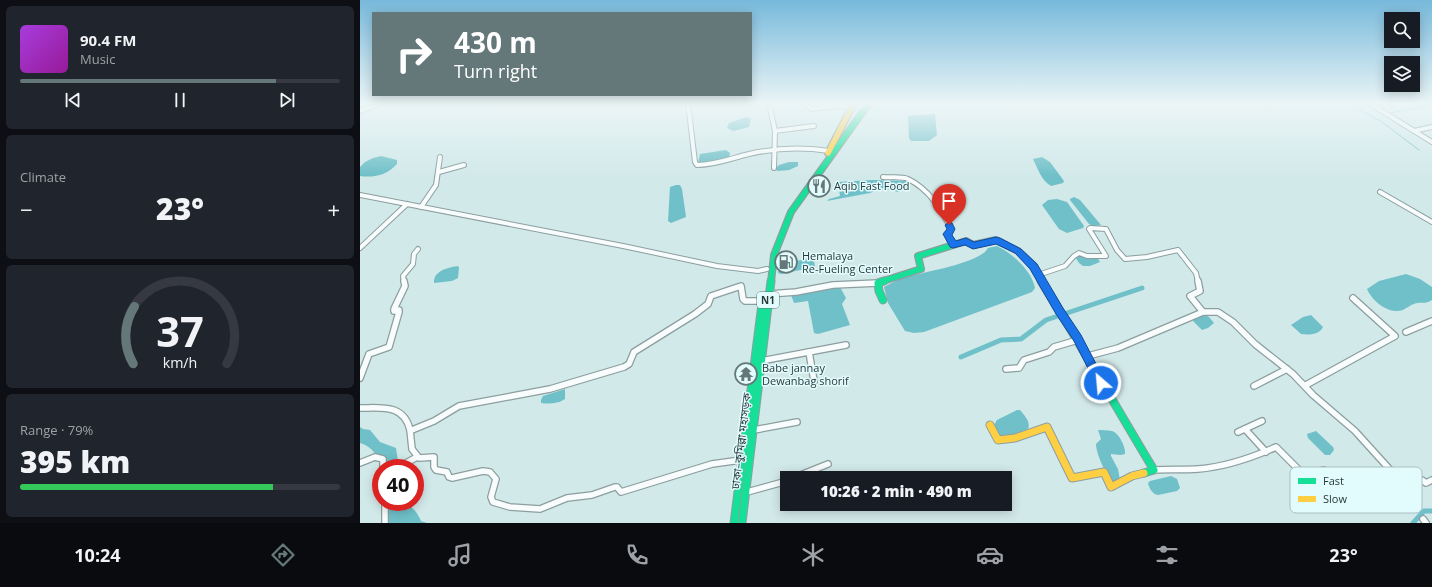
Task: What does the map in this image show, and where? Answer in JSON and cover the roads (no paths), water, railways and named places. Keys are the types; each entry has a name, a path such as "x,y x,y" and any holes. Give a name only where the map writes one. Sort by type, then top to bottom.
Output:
{"main road":[{"name":"ঢাকা–কুমিল্লা মহাসড়ক","path":"734,523 762,301 771,247 786,212 829,151 842,127"},
{"name":"ঢাকা–কুমিল্লা মহাসড়ক","path":"742,523 754,430 760,361 774,255 791,212 852,127"},
{"path":"883,300 879,291 878,283 921,269 918,256 966,242 973,245 996,240 1018,251 1034,266 1059,311 1088,356 1101,383 1130,428 1154,470 1132,476 1112,487 1104,472 1072,478 1047,427 1030,431 1004,441 998,440 990,425"}],"street":[{"path":"692,127 697,164 701,165 748,154 775,150 812,148 829,151"},
{"path":"774,127 774,168"},
{"path":"775,131 803,127"},
{"path":"1408,127 1432,142"},
{"path":"1414,131 1427,127"},
{"path":"421,207 436,185 440,157"},
{"path":"439,172 464,165"},
{"path":"883,177 908,179 925,189 949,225 951,229 947,234 953,245"},
{"path":"1380,192 1432,222"},
{"path":"360,195 407,203 716,266 758,271 767,268"},
{"path":"360,248 407,203"},
{"path":"1038,275 1065,266 1074,256 1080,253 1087,256 1106,256 1089,229 1103,228 1110,236 1116,250 1125,259 1141,258 1178,250 1196,272 1200,291 1190,296 1203,312"},
{"path":"360,378 369,354 386,350 389,347 400,312 399,310 394,311 394,309 405,286 403,276 413,264 414,254 418,249"},
{"path":"769,294 796,292 833,285 878,283"},
{"path":"410,430 434,421 459,406 550,389 624,367 629,364 634,352 695,314 708,304 711,296 732,288 741,286 743,299 745,300 762,301"},
{"path":"1306,385 1395,336 1353,298"},
{"path":"1088,356 1118,348 1203,312 1216,311 1227,316 1255,344 1306,385 1313,395 1359,435 1389,467"},
{"path":"1406,332 1432,321"},
{"path":"1006,370 1019,368 1024,360 1078,340"},
{"path":"760,361 846,345"},
{"path":"809,352 814,381"},
{"path":"1254,386 1287,369"},
{"path":"360,408 392,409 398,411 406,418 410,430 410,445 414,455 417,457"},
{"path":"1238,432 1262,421"},
{"path":"754,430 797,422"},
{"path":"1245,429 1266,452"},
{"path":"1154,470 1198,469 1219,465 1277,448 1296,467"},
{"path":"360,463 375,456 383,459"},
{"path":"413,459 417,457 434,457 434,469 447,472 450,478 483,471 490,472 496,479 491,497 493,502 501,506 530,509 545,508 567,498 592,495 615,487 617,487 621,492 712,464 742,460"},
{"path":"810,471 828,464"},
{"path":"1422,480 1426,483 1432,480"},
{"path":"745,492 780,482"},
{"path":"385,511 385,523"}],"water":[{"path":"727,127 747,127 733,131"},
{"path":"909,127 936,127 937,135 929,141 911,141 909,138"},
{"path":"726,150 730,153 729,158 700,164 698,163 700,154"},
{"path":"381,156 397,160 397,164 389,171 380,175 370,177 360,176 360,167 365,162"},
{"path":"1042,157 1050,162 1064,181 1063,183 1051,186 1045,181 1033,159"},
{"path":"789,162 798,162 798,166 789,170 777,171 776,168 779,165"},
{"path":"872,180 906,181 910,187 898,192 884,188 870,193 827,201 840,196 838,182"},
{"path":"680,185 682,189 686,217 671,223 668,221 670,187"},
{"path":"1074,197 1080,200 1101,225 1093,226 1089,224 1070,200"},
{"path":"1057,199 1067,202 1084,226 1083,228 1067,233 1059,229 1042,205 1048,200"},
{"path":"997,246 1009,253 1026,269 1035,288 1032,292 924,332 914,333 905,331 888,303 884,287 904,278 964,262 975,258 988,248"},
{"path":"1079,254 1097,257 1100,262 1090,266 1083,266 1075,257"},
{"path":"811,258 814,261 815,267 781,274 778,273 779,269 790,266 791,262"},
{"path":"457,266 459,267 458,278 452,281 434,283 434,279 438,273 445,269"},
{"path":"1406,274 1420,279 1432,287 1432,300 1413,304 1403,310 1392,311 1382,306 1369,294 1367,289 1379,281"},
{"path":"840,287 846,298 842,304 850,325 818,334 814,333 808,301 794,303 791,295"},
{"path":"1205,315 1214,323 1208,328 1202,330 1193,321 1194,319"},
{"path":"1311,315 1323,327 1319,332 1301,334 1291,325 1303,317"},
{"path":"565,389 565,399 559,402 547,404 541,403 543,396"},
{"path":"1020,410 1027,419 1029,424 1028,429 1001,439 994,425 997,420"},
{"path":"360,427 370,430 380,442 396,448 398,459 380,459 372,450 360,443"},
{"path":"1098,430 1109,430 1115,432 1123,444 1125,454 1111,454 1118,469 1120,480 1116,483 1109,477 1098,454 1096,444 1101,439"},
{"path":"1316,431 1333,447 1334,450 1330,455 1325,455 1308,438 1307,434"},
{"path":"1171,476 1177,479 1180,488 1177,491 1158,495 1149,487 1148,483 1150,481"},
{"path":"389,511 415,511 421,521 427,523 388,523"}],"waterway":[{"path":"1389,127 1419,150"},
{"path":"961,357 1001,340 1021,339 1046,320 1142,288"},
{"path":"1413,523 1424,511 1432,511"}],"place":[{"name":"Aqib Fast Food","path":"819,186"},
{"name":"Hemalaya Re-Fueling Center","path":"786,262"},
{"name":"Babe jannay Dewanbag shorif","path":"746,374"}]}
